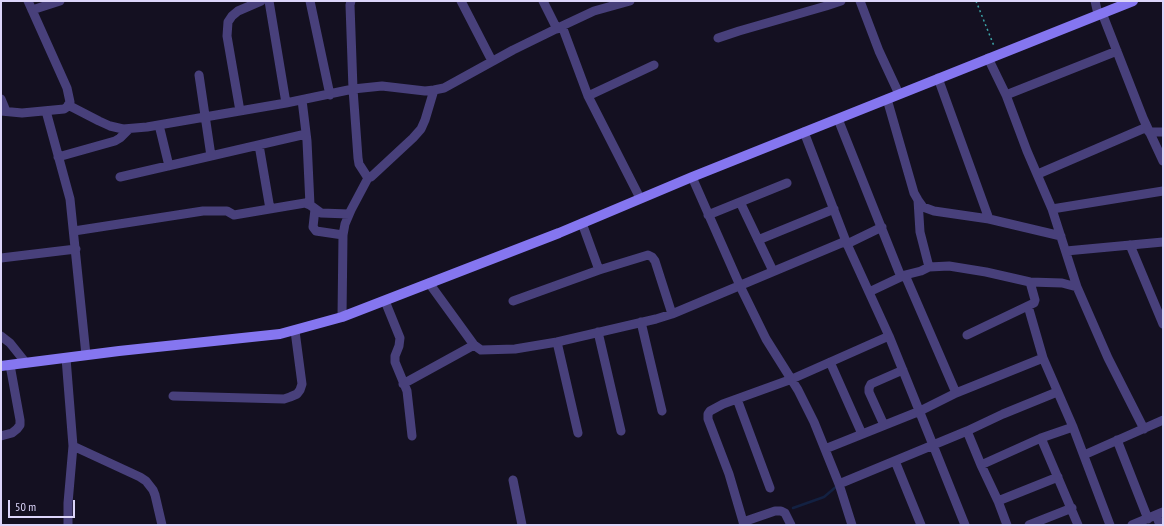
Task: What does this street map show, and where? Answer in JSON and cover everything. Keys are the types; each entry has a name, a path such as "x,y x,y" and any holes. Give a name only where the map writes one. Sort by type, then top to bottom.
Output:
{"street":[{"path":"1,99 3,111 22,113 64,109 70,102 67,88 28,1"},
{"path":"32,10 60,1"},
{"path":"240,111 227,36 228,22 238,11 262,1"},
{"path":"269,1 286,103"},
{"path":"310,1 330,95"},
{"path":"351,1 353,89 359,164 368,178"},
{"path":"461,1 492,61"},
{"path":"543,1 560,28 588,96 640,198"},
{"path":"592,1 594,11"},
{"path":"68,105 110,126 129,129 286,103 353,89 382,86 425,91 434,90 444,88 513,50 594,11 630,1"},
{"path":"718,38 841,1"},
{"path":"860,1 879,51 899,94"},
{"path":"1095,1 1117,51 1148,130 1163,161"},
{"path":"1,436 12,433 18,429 20,425 20,420 5,365 280,334 342,318 1133,1"},
{"path":"1006,95 1117,51"},
{"path":"992,57 1027,150 1052,209 1077,287 1108,358 1144,429"},
{"path":"588,96 654,65"},
{"path":"199,75 210,156"},
{"path":"938,78 989,220"},
{"path":"342,318 344,235 345,224 349,214 368,178 371,177 413,138 420,129 425,120 434,90"},
{"path":"887,99 914,193 924,207 934,211 989,220 1061,236"},
{"path":"302,100 313,227 316,231 344,235"},
{"path":"46,111 70,199 86,355"},
{"path":"838,119 903,276 956,393"},
{"path":"159,125 169,166"},
{"path":"58,157 115,141 129,129"},
{"path":"1038,174 1148,130 1163,132"},
{"path":"804,132 847,243 889,336 965,525"},
{"path":"120,177 306,134"},
{"path":"259,145 270,209"},
{"path":"692,177 739,285 766,338 792,379 814,422 839,484 852,525"},
{"path":"708,215 787,183"},
{"path":"1052,209 1163,191"},
{"path":"918,200 920,232 929,267"},
{"path":"740,202 772,271"},
{"path":"74,232 204,211 227,211 234,215 305,203 321,213 349,214"},
{"path":"758,240 834,209"},
{"path":"582,223 599,270"},
{"path":"429,284 474,345 481,350 515,349 557,342 672,314 772,271 847,243 882,227"},
{"path":"1066,251 1163,242"},
{"path":"1130,245 1163,324"},
{"path":"1,258 76,249"},
{"path":"513,301 599,270 648,255 655,261 672,314"},
{"path":"869,292 903,276 929,267 949,266 986,272 1030,282 1062,283 1077,287"},
{"path":"967,335 1034,303 1035,300 1030,282"},
{"path":"385,301 400,338 395,362 408,398 412,436"},
{"path":"1028,306 1043,358 1073,427 1110,525"},
{"path":"641,322 662,411"},
{"path":"173,396 290,398 297,394 302,384 295,331"},
{"path":"598,332 621,431"},
{"path":"1,336 10,343 26,363"},
{"path":"791,525 785,513 781,511 775,511 744,524 730,474 708,419 708,414 714,408 792,379 889,336"},
{"path":"557,342 578,433"},
{"path":"404,384 474,345"},
{"path":"66,358 73,446 68,503 68,525"},
{"path":"825,449 920,411 956,393 1043,358"},
{"path":"830,362 862,434"},
{"path":"884,426 868,388 871,384 903,370"},
{"path":"839,484 1057,392"},
{"path":"737,399 770,488"},
{"path":"1084,455 1163,420"},
{"path":"981,465 1041,438 1073,427"},
{"path":"967,431 1007,525"},
{"path":"1041,438 1078,525"},
{"path":"1117,440 1160,525"},
{"path":"73,446 140,477 146,482 153,490 162,525"},
{"path":"895,461 921,525"},
{"path":"998,501 1058,477"},
{"path":"513,480 522,525"},
{"path":"1029,525 1072,508"},
{"path":"1132,525 1156,515"}],"path":[{"path":"976,1 995,48 992,57"}],"waterway":[{"path":"793,508 824,497 837,486"}]}
